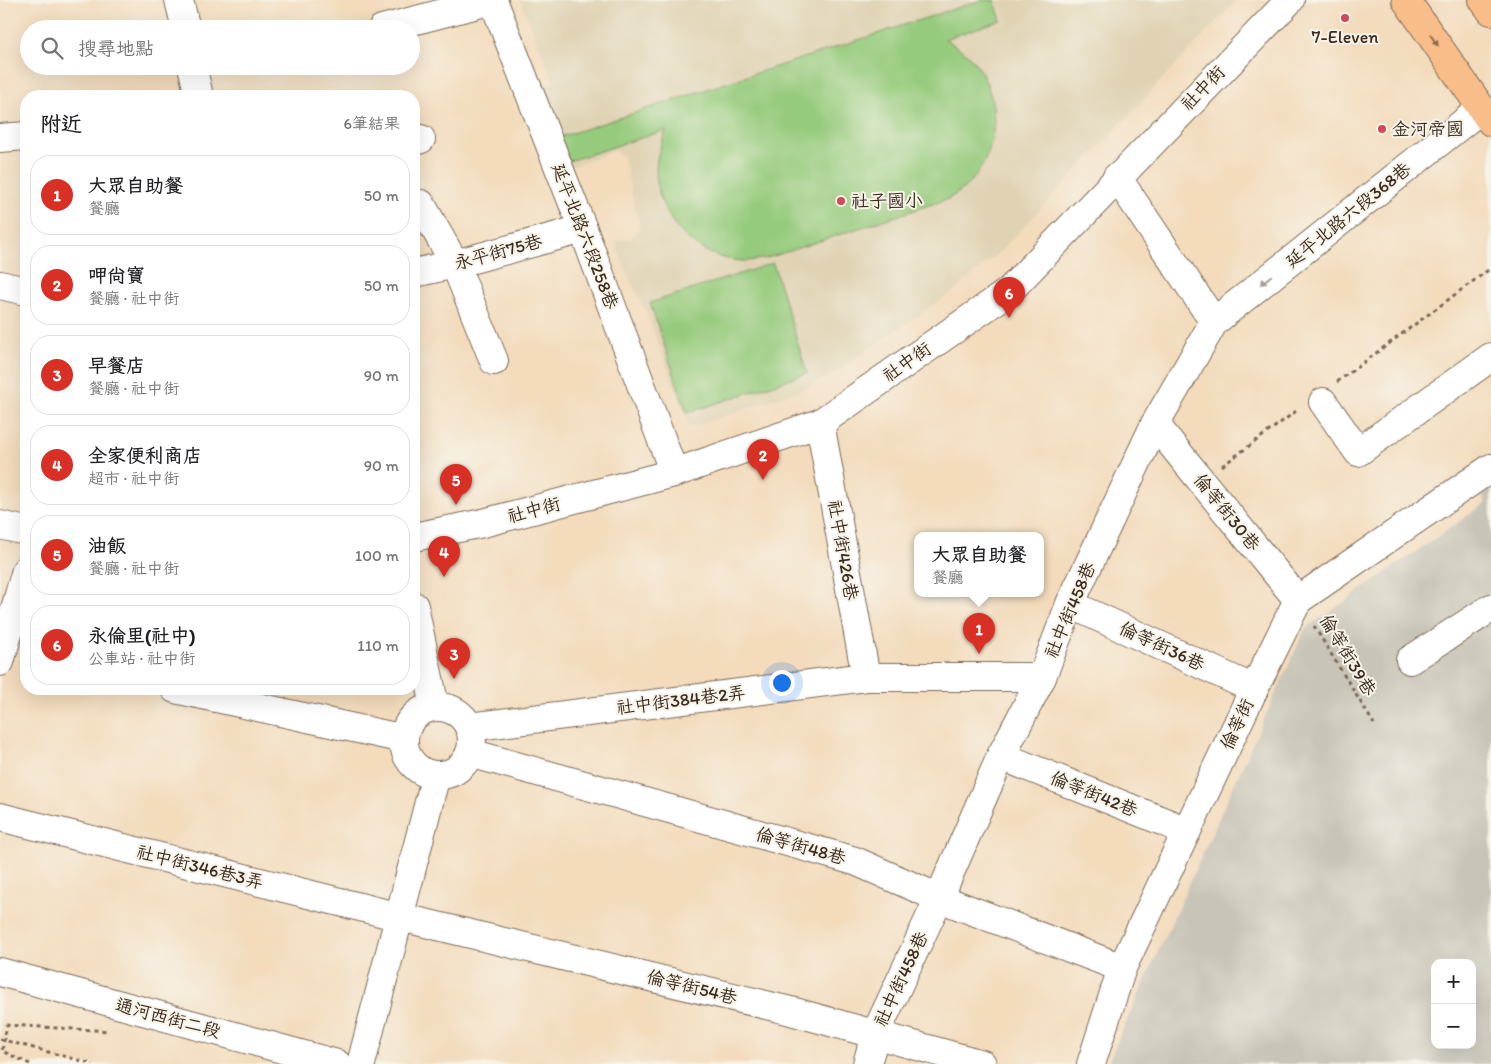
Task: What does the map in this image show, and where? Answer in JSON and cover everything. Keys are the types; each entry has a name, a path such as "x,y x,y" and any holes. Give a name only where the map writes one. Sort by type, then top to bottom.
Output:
{"main road":[{"path":"1406,0 1486,115"},
{"path":"1483,0 1491,11"}],"street":[{"path":"179,0 184,20"},
{"path":"416,20 493,0"},
{"name":"延平北路六段258巷","path":"493,0 583,229 674,473"},
{"name":"社中街","path":"420,535 483,523 674,473 820,423 1008,292 1290,0"},
{"path":"194,75 198,90"},
{"name":"延平北路六段368巷","path":"1214,322 1486,115"},
{"path":"0,138 20,136"},
{"path":"1117,177 1214,322"},
{"path":"421,204 455,264 494,360"},
{"name":"永平街75巷","path":"420,272 583,229"},
{"path":"0,285 20,290"},
{"name":"社中街458巷","path":"868,1064 875,1035 939,898 1001,756 1042,677 1070,604 1155,424 1214,322"},
{"path":"1320,398 1358,452 1491,357"},
{"name":"社中街426巷","path":"820,423 866,677"},
{"name":"倫等街30巷","path":"1155,424 1298,600"},
{"name":"倫等街","path":"1091,1064 1122,968 1298,600 1491,468"},
{"path":"0,525 20,530"},
{"path":"7,655 20,597"},
{"name":"倫等街36巷","path":"1070,604 1254,689"},
{"path":"1410,660 1491,608"},
{"path":"420,635 435,707"},
{"name":"社中街384巷2弄","path":"470,740 866,677 1042,677"},
{"path":"202,695 404,739"},
{"path":"435,707 451,709 460,714 470,740 465,762 457,770 447,774 436,775 416,768 409,760 405,750 406,728 411,719 428,708 435,707"},
{"name":"倫等街48巷","path":"470,740 855,861 939,898 1122,968"},
{"name":"倫等街42巷","path":"1001,756 1187,831"},
{"path":"361,1064 436,775"},
{"name":"社中街346巷3弄","path":"0,816 400,917"},
{"name":"倫等街54巷","path":"400,917 791,1011 982,1064"},
{"name":"通河西街二段","path":"0,972 337,1064"}],"path":[{"path":"1202,481 1320,398 1491,268"},
{"name":"倫等街39巷","path":"1298,600 1374,724"},
{"path":"30,1064 2,1051 2,1039 7,1025 110,1031"},
{"path":"2,1039 93,1064"}],"shaded area":[{"name":"社子國小","path":"520,0 1237,0 1002,250 954,291 837,371 806,388 690,428 644,307 631,282 615,242 632,238 636,234 635,231 640,229 622,154 619,155 614,151 571,167 541,88 554,82"},
{"path":"1491,487 1491,1064 1107,1064 1305,629 1486,503 1480,494"}],"green space":[{"path":"981,0 994,0 1001,20 945,39 967,54 981,72 989,89 993,106 994,124 991,142 985,159 976,175 962,190 948,199 771,257 747,261 726,259 709,253 694,244 681,232 670,218 662,202 657,185 656,167 666,130 569,161 560,137"},
{"path":"773,263 807,373 687,413 650,303"}],"place":[{"name":"7-Eleven","path":"1345,18"},
{"name":"金河帝國","path":"1382,129"},
{"name":"社子國小","path":"841,201"},
{"name":"永倫里(社中)","path":"1009,318"},
{"name":"呷尚寶","path":"763,480"},
{"name":"油飯","path":"456,505"},
{"name":"全家便利商店","path":"444,577"},
{"name":"大眾自助餐","path":"979,654"},
{"name":"早餐店","path":"454,679"}]}
